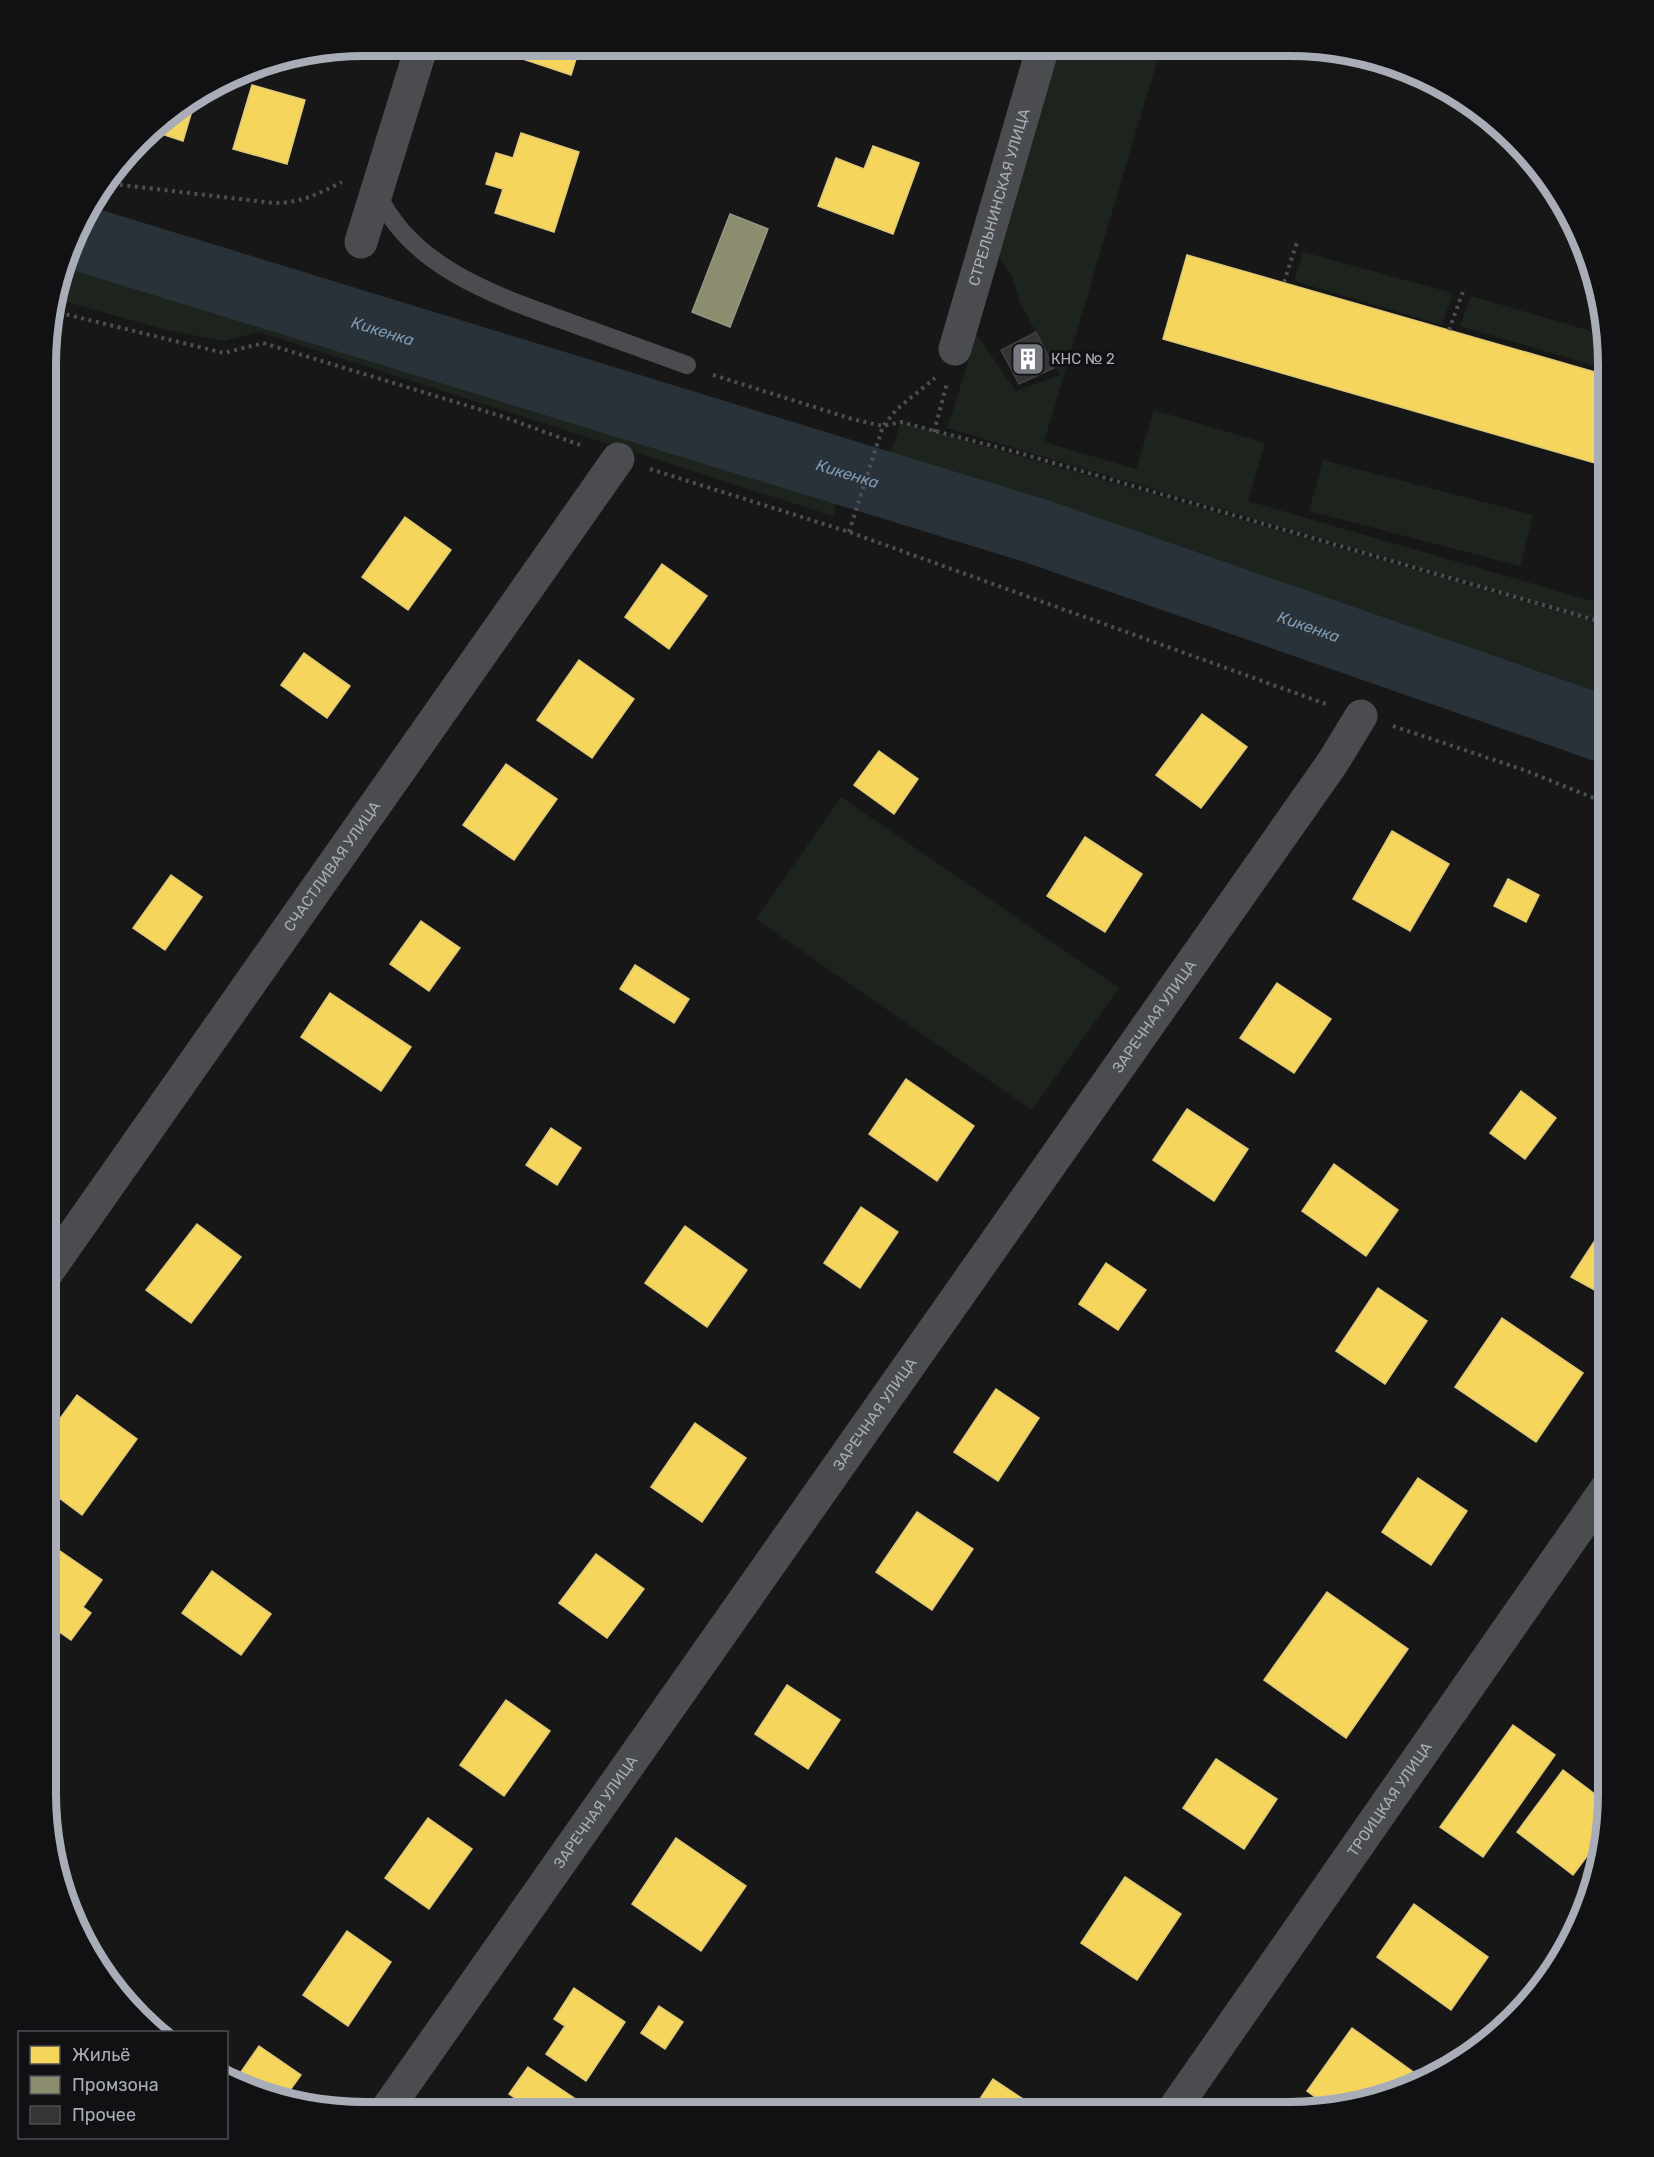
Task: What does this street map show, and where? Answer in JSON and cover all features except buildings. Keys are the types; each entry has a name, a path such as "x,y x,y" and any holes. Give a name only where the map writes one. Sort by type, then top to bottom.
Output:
{"street":[{"path":"361,242 419,56"},
{"name":"СТРЕЛЬНИНСКАЯ УЛИЦА","path":"953,356 1040,56"},
{"name":"СЧАСТЛИВАЯ УЛИЦА","path":"56,1260 618,459"},
{"name":"ЗАРЕЧНАЯ УЛИЦА","path":"392,2102 1333,762 1361,716"},
{"name":"ТРОИЦКАЯ УЛИЦА","path":"1179,2102 1598,1500"}],"lane":[{"path":"376,190 384,208 420,249 468,281 514,302 687,365"}],"path":[{"path":"114,184 273,203 295,203 328,189"},
{"path":"1284,282 1297,242"},
{"path":"1449,330 1464,289"},
{"path":"60,313 224,352 263,343 501,416 618,459 849,532 1361,716 1524,770 1598,800"},
{"path":"849,532 883,426 897,409 953,356"},
{"path":"934,432 953,356"},
{"path":"687,365 818,409 883,426 902,422 1016,452 1598,621"}],"shaded area":[{"path":"1054,56 1158,56 1044,442 1136,469 1154,410 1265,443 1248,501 1598,603 1598,621 947,428 977,335 1016,391 1060,375 1020,303 1012,277 997,254"},
{"path":"85,233 341,315 726,430 861,474 861,482 876,498 841,484 833,516 259,332 224,341 166,330 62,301 76,254 163,278 77,252"},
{"path":"1303,252 1453,293 1442,325 1294,281"},
{"path":"1471,296 1597,333 1598,367 1460,326"},
{"path":"901,422 1598,622 1598,712 883,476"},
{"path":"1323,460 1533,515 1520,566 1309,511"},
{"path":"841,797 1119,988 1032,1110 756,919"}],"waterway":[{"name":"Кикенка","path":"82,239 1036,531 1598,727"}],"place":[{"name":"КНС № 2","path":"1028,359"}]}
